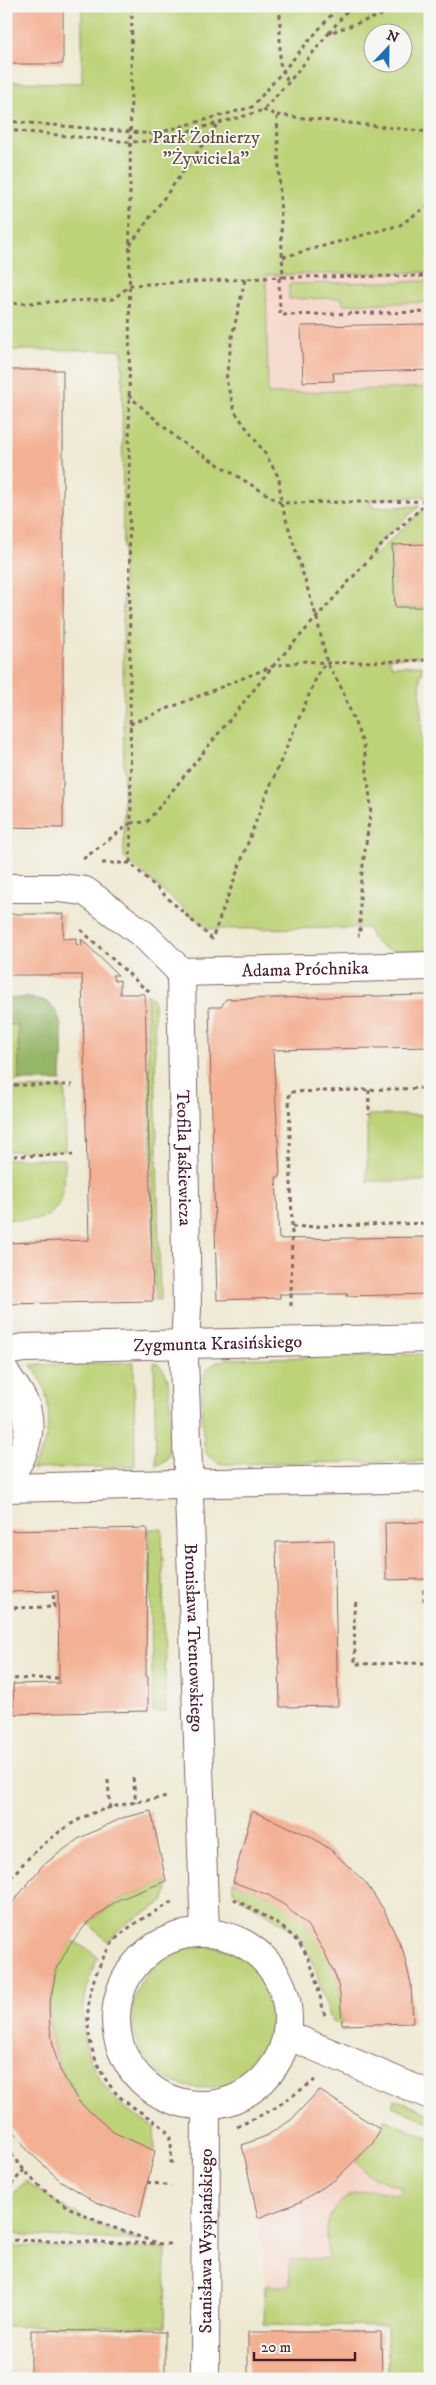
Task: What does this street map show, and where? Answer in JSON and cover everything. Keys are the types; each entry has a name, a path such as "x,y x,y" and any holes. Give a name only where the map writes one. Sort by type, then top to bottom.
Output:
{"street":[{"path":"6,888 59,888 85,891 144,935 181,972"},
{"name":"Adama Próchnika","path":"181,972 430,966"},
{"name":"Teofila Jaśkiewicza","path":"181,972 187,1309 185,1344"},
{"name":"Zygmunta Krasińskiego","path":"6,1350 430,1338"},
{"name":"Bronisława Trentowskiego","path":"185,1344 205,1932"},
{"path":"6,1374 18,1392 27,1412 28,1435 21,1456 12,1472 6,1476"},
{"path":"6,1488 430,1478"},
{"path":"205,1932 234,1938 259,1954 278,1977 287,2006 287,2035 280,2057 267,2076 250,2091 229,2101 206,2105 176,2101 148,2087 128,2064 116,2035 116,2004 127,1975 147,1951 174,1936 205,1932"},
{"path":"287,2035 430,2095"},
{"name":"Stanisława Wyspiańskiego","path":"205,2379 206,2105"}],"path":[{"path":"130,863 128,395 131,285 130,132 132,6"},
{"path":"280,6 280,63 288,83"},
{"path":"6,121 154,134 252,107 339,6"},
{"path":"6,130 130,142 152,141 263,110 288,83 351,6"},
{"path":"329,33 408,6"},
{"path":"263,110 277,115 430,132"},
{"path":"277,115 283,257 280,315 430,312"},
{"path":"130,245 220,122"},
{"path":"283,257 400,225 430,204"},
{"path":"6,304 112,299 131,285 245,279 430,276"},
{"path":"245,279 232,337 226,380 235,412 266,455 279,478 281,503 317,619 327,663 341,686 364,746 371,807 360,887 360,935 350,935"},
{"path":"128,395 180,441 281,503 429,501"},
{"path":"76,863 131,824 147,822 273,666 387,539 429,501"},
{"path":"130,724 273,666 305,661 327,663 430,660"},
{"path":"212,972 212,939 262,805 320,669 327,663"},
{"path":"80,929 145,989 151,990 158,999 160,1018 182,1016"},
{"path":"212,939 222,938"},
{"path":"6,1085 72,1085"},
{"path":"291,1306 292,1226 289,1092 430,1088"},
{"path":"369,1090 369,1116"},
{"path":"6,1156 73,1155"},
{"path":"292,1226 430,1223"},
{"path":"424,1601 424,1586 430,1586"},
{"path":"6,1608 54,1607 53,1591"},
{"path":"356,1602 354,1612 355,1664 430,1663"},
{"path":"6,1679 59,1678"},
{"path":"133,1778 136,1803"},
{"path":"108,1780 110,1808"},
{"path":"6,1884 54,1835 92,1813 171,1797"},
{"path":"6,1873 12,1876"},
{"path":"229,1896 276,1925 296,1940 309,1961 327,2024"},
{"path":"171,2162 171,2142 167,2132 126,2104 103,2077 92,2051 87,2008 91,1987 113,1941 130,1926 173,1901"},
{"path":"236,2136 236,2127 275,2108 317,2079"},
{"path":"6,2148 24,2170 46,2191 81,2213 160,2244"},
{"path":"6,2191 24,2170"},
{"path":"147,2182 171,2186"},
{"path":"6,2240 171,2244"}],"shaded area":[{"path":"430,272 430,387 268,394 266,275"},
{"path":"384,2119 430,2139 430,2379 388,2379 387,2326 264,2324 265,2277 258,2218 242,2145 266,2136 381,2130"}],"green space":[{"name":"Park Żołnierzy \"Żywiciela\"","path":"82,6 430,6 430,272 266,275 268,394 430,387 430,497 371,499 372,507 420,506 386,536 373,551 373,558 427,506 430,506 430,544 392,546 395,607 430,607 430,656 389,658 392,666 422,665 422,674 420,674 427,951 400,951 384,948 372,937 368,928 208,929 124,858 122,350 6,350 6,82 82,83"},
{"path":"430,281 430,302 343,304 342,298 289,299 289,284"},
{"path":"147,994 149,994 154,1002 160,1300 155,1300"},
{"path":"6,998 38,999 48,1003 56,1011 62,1033 61,1081 19,1081 18,1025 6,1025"},
{"path":"6,1025 18,1025 19,1081 6,1081"},
{"path":"65,1088 66,1151 6,1151 6,1089"},
{"path":"367,1115 428,1115 428,1181 367,1181"},
{"path":"6,1159 65,1159 64,1186 54,1211 38,1219 6,1219"},
{"path":"430,1354 430,1461 223,1464 216,1462 207,1454 202,1427 203,1379 207,1370 218,1362 228,1359"},
{"path":"134,1362 135,1466 31,1469 44,1444 49,1417 45,1390 31,1365"},
{"path":"154,1362 162,1368 167,1377 170,1419 169,1453 167,1459 156,1466"},
{"path":"149,1529 162,1529 166,1712 153,1712"},
{"path":"166,1881 167,1892 163,1902 124,1925 108,1942 88,1923 118,1900"},
{"path":"233,1882 276,1899 293,1911 312,1931 320,1942 333,1968 341,1998 342,2025 332,2021 312,1961 300,1939 285,1925 236,1894 233,1890"},
{"path":"73,1940 98,1957 88,1983 84,2008 84,2032 88,2055 98,2076 112,2095 131,2112 154,2127 155,2151 118,2135 92,2115 74,2094 61,2070 53,2044 50,2018 52,1991 60,1965"},
{"path":"203,1946 217,1947 230,1951 253,1967 269,1990 273,2003 273,2031 269,2044 253,2067 230,2083 217,2087 203,2088 189,2087 176,2083 153,2067 137,2044 133,2031 132,2017 133,2003 137,1990 153,1967 176,1951 189,1947"},
{"path":"395,2099 430,2114 430,2122 392,2106"},
{"path":"384,2119 430,2139 430,2379 388,2379 387,2326 264,2324 265,2286 290,2286 290,2260 329,2258 326,2235 328,2224 337,2205 345,2198 356,2193 368,2191 380,2191 399,2195 402,2188 370,2176 356,2161 376,2137"},
{"path":"26,2181 67,2209 140,2241 6,2234 6,2202"},
{"path":"6,2246 166,2249 165,2327 6,2326"}],"building":[{"path":"6,6 63,6 63,64 6,64"},
{"path":"430,324 430,370 333,373 334,381 303,382 301,326"},
{"path":"6,370 63,370 63,828 6,827"},
{"path":"430,544 430,607 395,607 392,545"},
{"path":"6,914 64,914 63,939 76,938 76,944 82,946 81,939 118,975 112,975 115,981 120,980 120,994 145,994 153,1301 6,1304 6,1243 89,1240 82,975 6,975"},
{"path":"430,995 430,1047 273,1050 280,1177 276,1177 279,1239 428,1237 428,1241 430,1241 430,1294 346,1296 347,1294 280,1294 280,1298 217,1300 209,1007 221,1007 226,999"},
{"path":"430,1522 430,1579 386,1580 385,1523"},
{"path":"147,1528 146,1676 148,1676 148,1711 14,1714 13,1684 59,1683 58,1591 6,1592 6,1531"},
{"path":"334,1540 338,1706 280,1707 276,1542"},
{"path":"151,1811 166,1881 118,1900 88,1922 69,1946 56,1971 49,2007 50,2028 60,2070 79,2102 113,2132 155,2151 139,2218 96,2202 61,2181 28,2151 6,2120 6,1911 42,1866 78,1839 122,1818"},
{"path":"252,1811 310,1836 331,1850 366,1883 384,1910 403,1951 411,1984 413,2023 342,2025 340,1994 336,1977 324,1951 307,1925 283,1904 268,1895 233,1882"},
{"path":"319,2090 381,2130 372,2144 336,2179 300,2202 258,2218 242,2145 266,2136 291,2120"},
{"path":"31,2330 165,2332 165,2379 31,2379"},
{"path":"248,2332 381,2332 382,2379 248,2379"}]}
